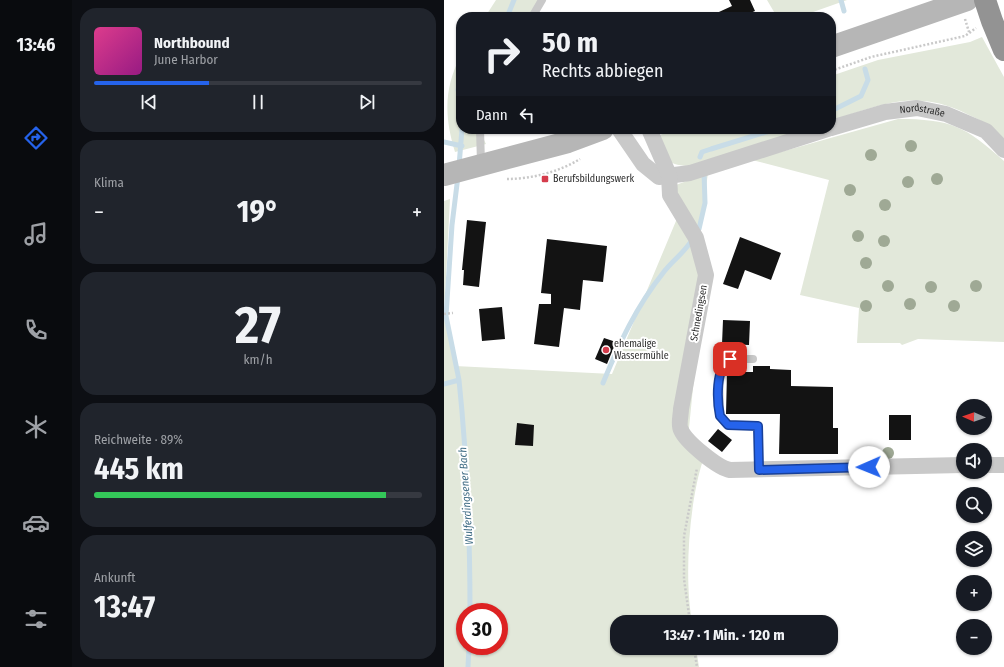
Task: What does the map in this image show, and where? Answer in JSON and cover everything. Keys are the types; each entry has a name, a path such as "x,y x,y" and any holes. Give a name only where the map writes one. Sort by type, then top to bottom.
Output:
{"highway":[{"path":"985,0 992,22 1004,50"}],"main road":[{"path":"836,45 967,0"},
{"path":"446,175 568,142 590,134"}],"street":[{"name":"Nordstraße","path":"836,127 885,112 917,108 946,114 986,131 1004,150"},
{"path":"622,134 643,164 659,177 690,173 812,134"},
{"path":"651,134 669,175"},
{"name":"Schnedingsen","path":"669,175 670,195 696,238 706,275 681,409 680,429 685,437 700,451 726,470 956,465"},
{"path":"992,465 1004,465"}],"lane":[{"path":"535,12 542,0"},
{"path":"477,167 480,134"},
{"path":"753,359 730,359 722,366 719,374 719,410 720,416 728,425 758,426 759,470"}],"path":[{"path":"836,69 871,57 965,36 976,27 992,22"},
{"path":"444,314 453,313"},
{"path":"689,615 684,579 684,536 700,451"},
{"path":"695,655 697,667"}],"shaded area":[{"path":"496,0 545,0 538,12 488,12"},
{"path":"767,0 847,0 813,12 774,12"},
{"path":"982,37 1004,77 1004,139 991,127 978,119 948,106 931,102 898,102 882,105 836,119 836,74 878,60 970,42"},
{"path":"456,65 456,134 481,134 486,144 455,152 449,126 448,102 451,79"},
{"path":"898,119 931,121 945,123 956,127 967,132 1004,161 1004,342 918,339 902,345 900,343 857,343 859,308 800,295 829,180 752,160"},
{"path":"663,134 792,134 694,166 685,166 672,163 663,151 657,136"},
{"path":"708,173 699,237 703,287 689,428 691,442 703,460 694,497 689,540 688,584 691,615 610,615 610,655 697,655 699,667 444,667 444,316 455,366 612,374 681,209 676,185"},
{"path":"450,199 444,316 444,201"}],"building":[{"path":"729,0 750,0 755,11 719,12 732,6"},
{"path":"467,220 486,222 479,287 463,285 464,270 462,270"},
{"path":"740,237 781,253 771,280 745,270 738,289 723,284"},
{"path":"547,239 607,246 603,282 583,280 580,310 564,308 559,347 534,344 539,304 551,304 551,294 541,293"},
{"path":"502,307 505,339 482,341 479,309"},
{"path":"723,320 750,321 749,345 722,344"},
{"name":"ehemalige Wassermühle","path":"604,338 616,342 607,364 595,359"},
{"path":"753,366 770,366 770,369 791,370 791,386 833,387 833,428 838,428 838,454 779,454 780,414 726,414 727,372 753,372"},
{"path":"889,415 911,415 911,440 889,440"},
{"path":"517,423 534,425 533,446 515,445"},
{"path":"718,429 732,440 722,452 708,441"}],"waterway":[{"path":"509,12 514,0"},
{"path":"841,0 844,11"},
{"path":"836,108 861,96 868,80 865,69"},
{"path":"459,166 462,134"},
{"path":"700,157 702,152 760,134"},
{"path":"444,142 462,146"},
{"path":"699,229 705,203 704,172"},
{"path":"444,384 459,380 446,316 452,225 458,176"},
{"path":"603,383 622,339 653,286 692,240"},
{"name":"Wulferdingsener Bach","path":"459,380 468,496 470,603"},
{"name":"Wulferdingsener Bach","path":"468,667 469,655"}],"place":[{"name":"Berufsbildungswerk","path":"545,179"},
{"name":"ehemalige Wassermühle","path":"606,350"}],"route":[{"path":"730,359 722,366 719,374 720,416 728,425 758,426 759,470 869,467"}]}
